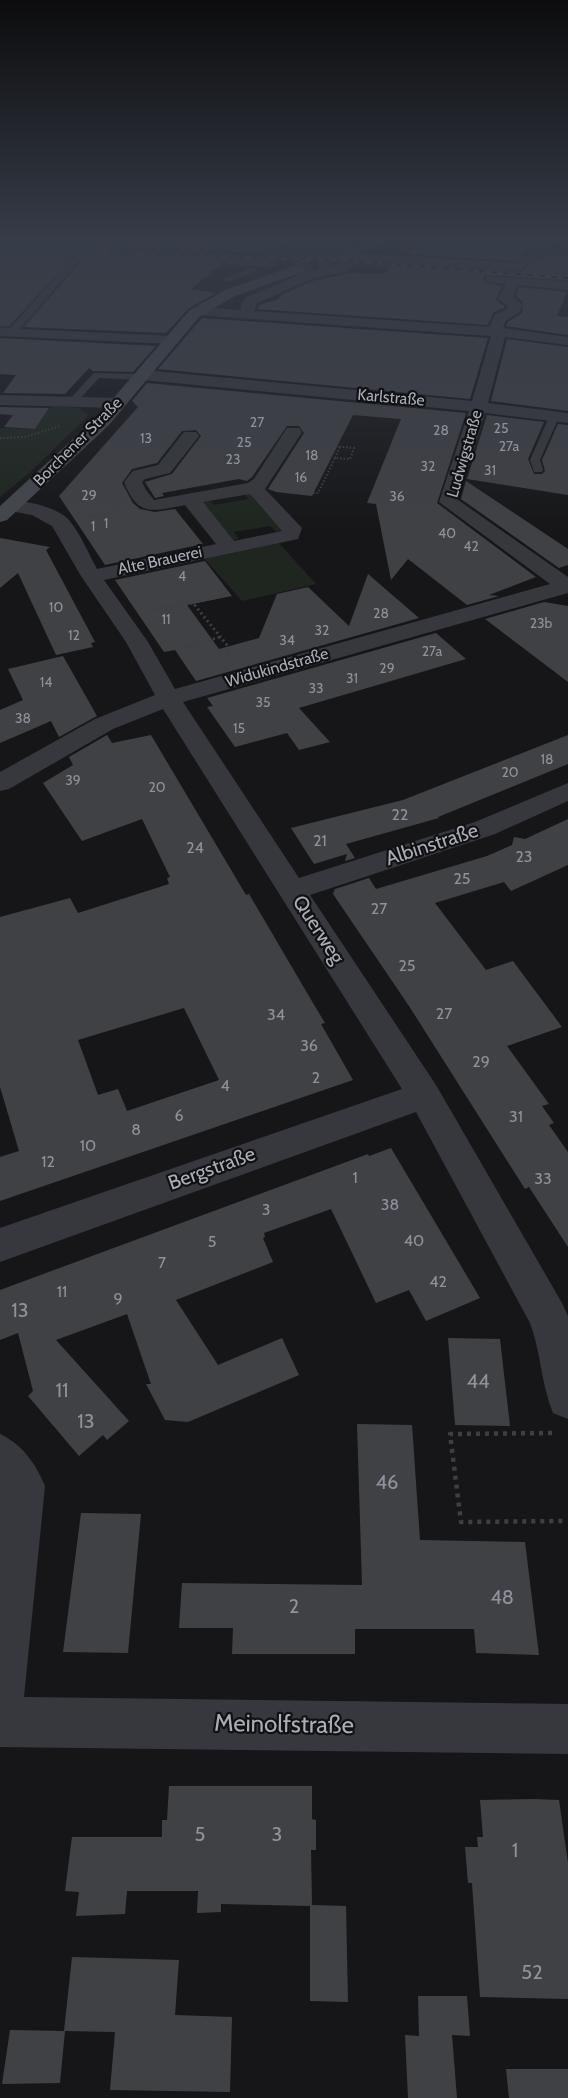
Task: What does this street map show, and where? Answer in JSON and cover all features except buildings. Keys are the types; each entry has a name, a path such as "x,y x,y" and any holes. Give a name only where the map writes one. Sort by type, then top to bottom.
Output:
{"main road":[{"name":"Borchener Straße","path":"6,511 103,421 176,335"}],"street":[{"path":"66,335 172,340"},
{"name":"Ludwigstraße","path":"498,335 479,406 448,502 552,577 568,586"},
{"path":"515,335 568,341"},
{"name":"Karlstraße","path":"142,376 479,406 561,417"},
{"path":"0,400 119,403"},
{"path":"191,427 164,469 139,475 133,482 137,492 150,506 254,488 261,483 290,436"},
{"name":"Alte Brauerei","path":"91,576 228,546 291,535 292,528 254,488"},
{"name":"Alte Brauerei","path":"190,499 228,546"},
{"name":"Querweg","path":"6,511 50,515 60,522 91,576 137,642 170,698 424,1095 563,1341 560,1415"},
{"name":"Widukindstraße","path":"0,783 104,724 170,698 568,586"},
{"name":"Albinstraße","path":"292,890 486,828 568,791"},
{"name":"Bergstraße","path":"0,1245 424,1095"},
{"path":"0,1456 23,1486 0,1695"},
{"name":"Meinolfstraße","path":"0,1722 568,1729"}],"lane":[{"path":"72,402 97,375 142,376"},
{"path":"538,470 536,460 561,417"}],"path":[{"path":"185,404 200,405 191,427"},
{"path":"290,436 354,448 350,459 335,458"},
{"path":"147,440 151,440 151,443"},
{"path":"303,492 318,493 340,446"},
{"path":"137,613 226,595 221,589"},
{"path":"194,603 231,650 227,651 246,676"},
{"path":"179,648 221,637"},
{"path":"560,1415 450,1434 461,1522 564,1521"}],"shaded area":[{"path":"51,406 79,408 89,415 29,473 0,497 0,428 35,429"},
{"path":"248,492 282,531 276,532 270,526 234,532 239,539 231,541 198,501 208,499 214,505 248,499 244,493"},
{"path":"278,542 316,584 242,601 203,557"}]}
